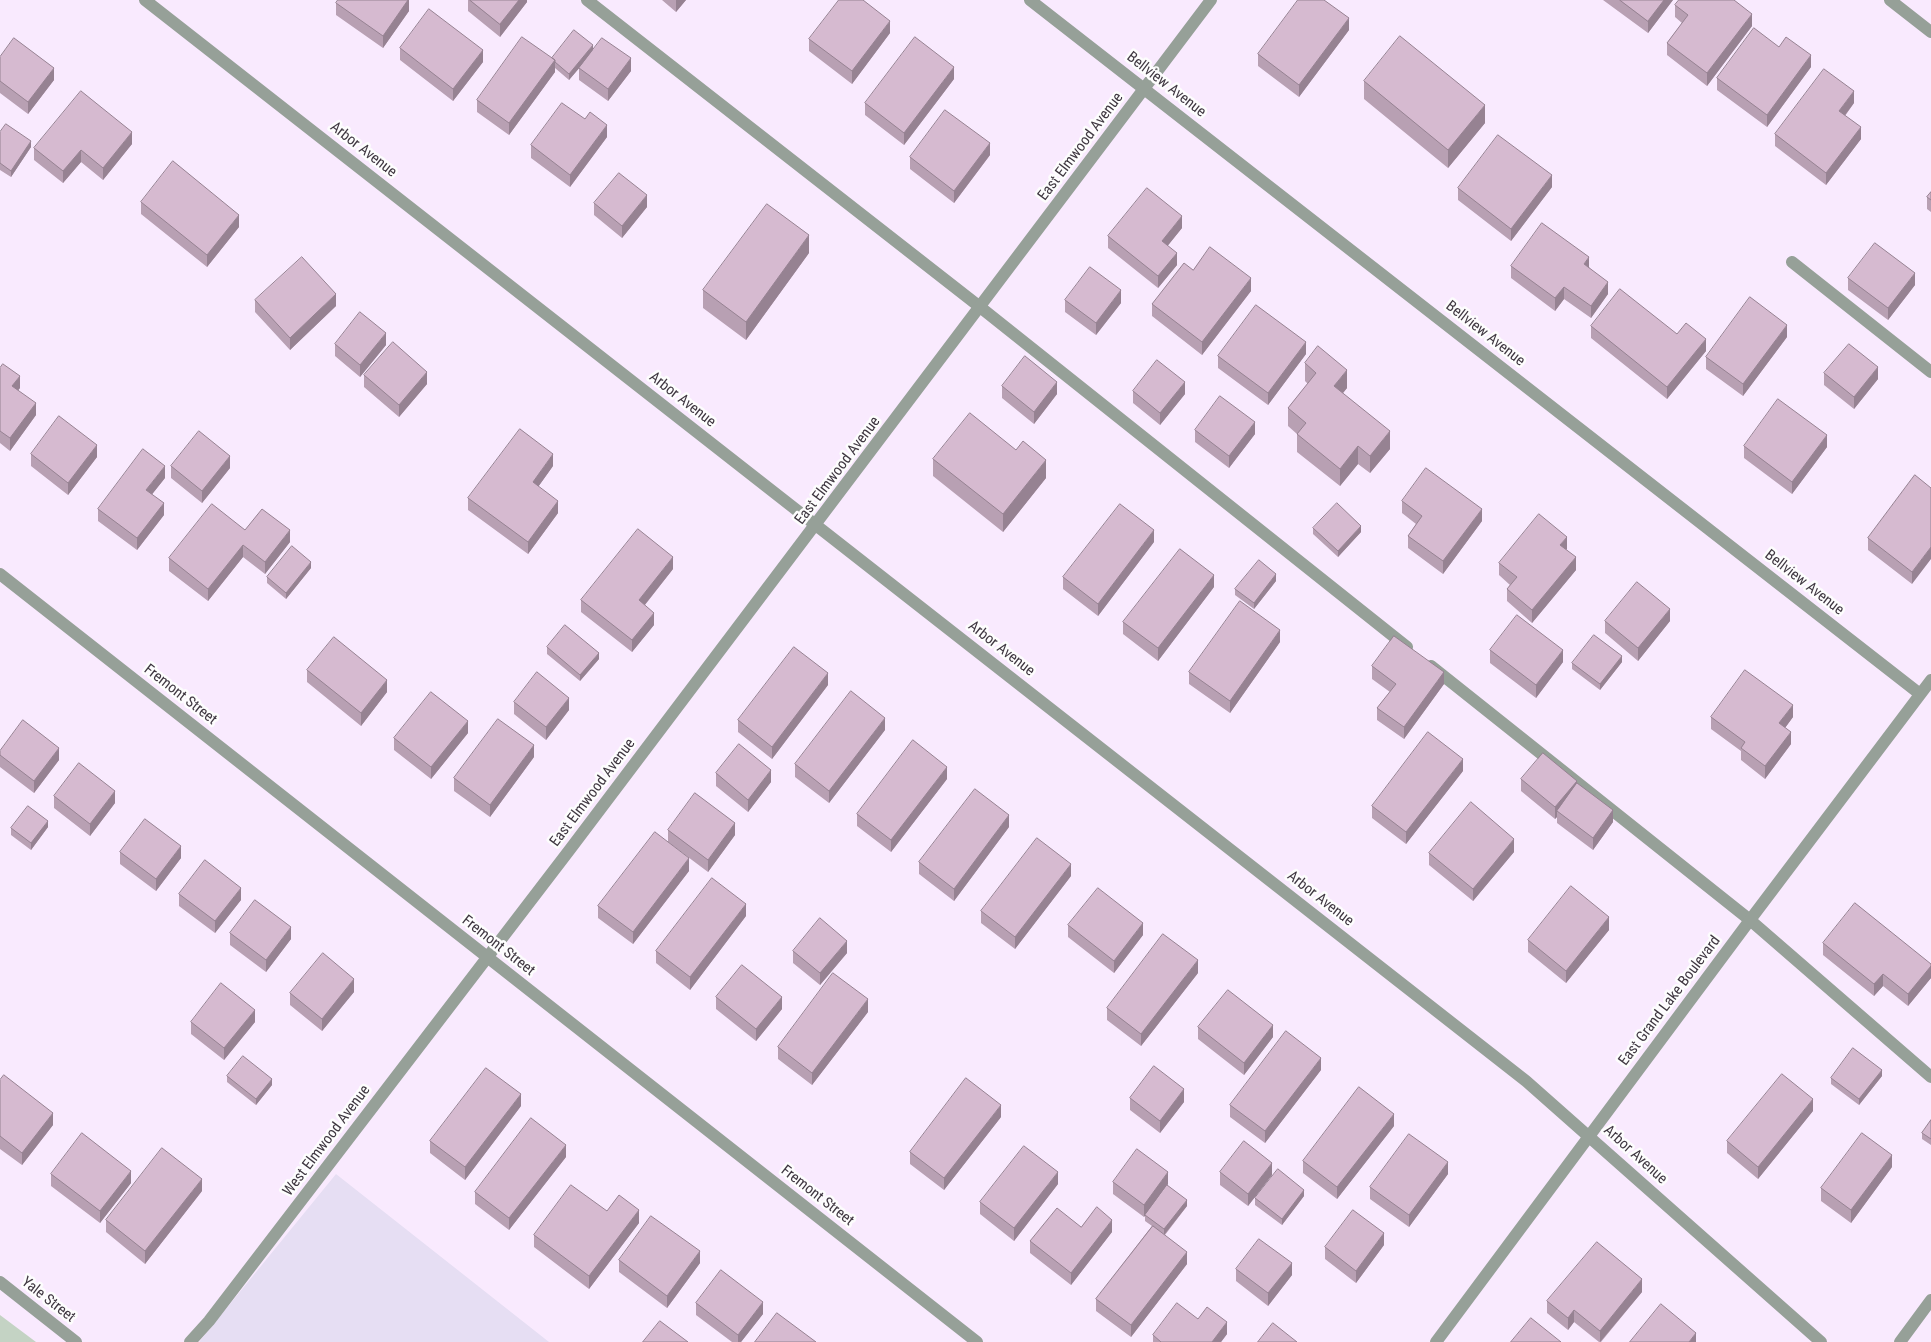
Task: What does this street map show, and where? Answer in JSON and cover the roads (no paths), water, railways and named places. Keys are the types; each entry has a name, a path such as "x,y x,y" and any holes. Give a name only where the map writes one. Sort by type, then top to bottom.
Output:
{"street":[{"name":"Arbor Avenue","path":"145,0 1510,1069 1590,1136 1821,1342"},
{"path":"587,0 980,308 1750,920 1931,1077"},
{"name":"Bellview Avenue","path":"1030,0 1920,694"},
{"name":"East Elmwood Avenue","path":"487,958 817,526 1211,0"},
{"path":"1890,0 1931,32"},
{"path":"1792,262 1931,372"},
{"name":"Fremont Street","path":"0,574 977,1342"},
{"name":"East Grand Lake Boulevard","path":"1436,1342 1931,680"},
{"name":"West Elmwood Avenue","path":"190,1342 227,1297 487,958"},
{"name":"Yale Street","path":"0,1282 76,1342"},
{"path":"1900,1342 1931,1300"}]}
